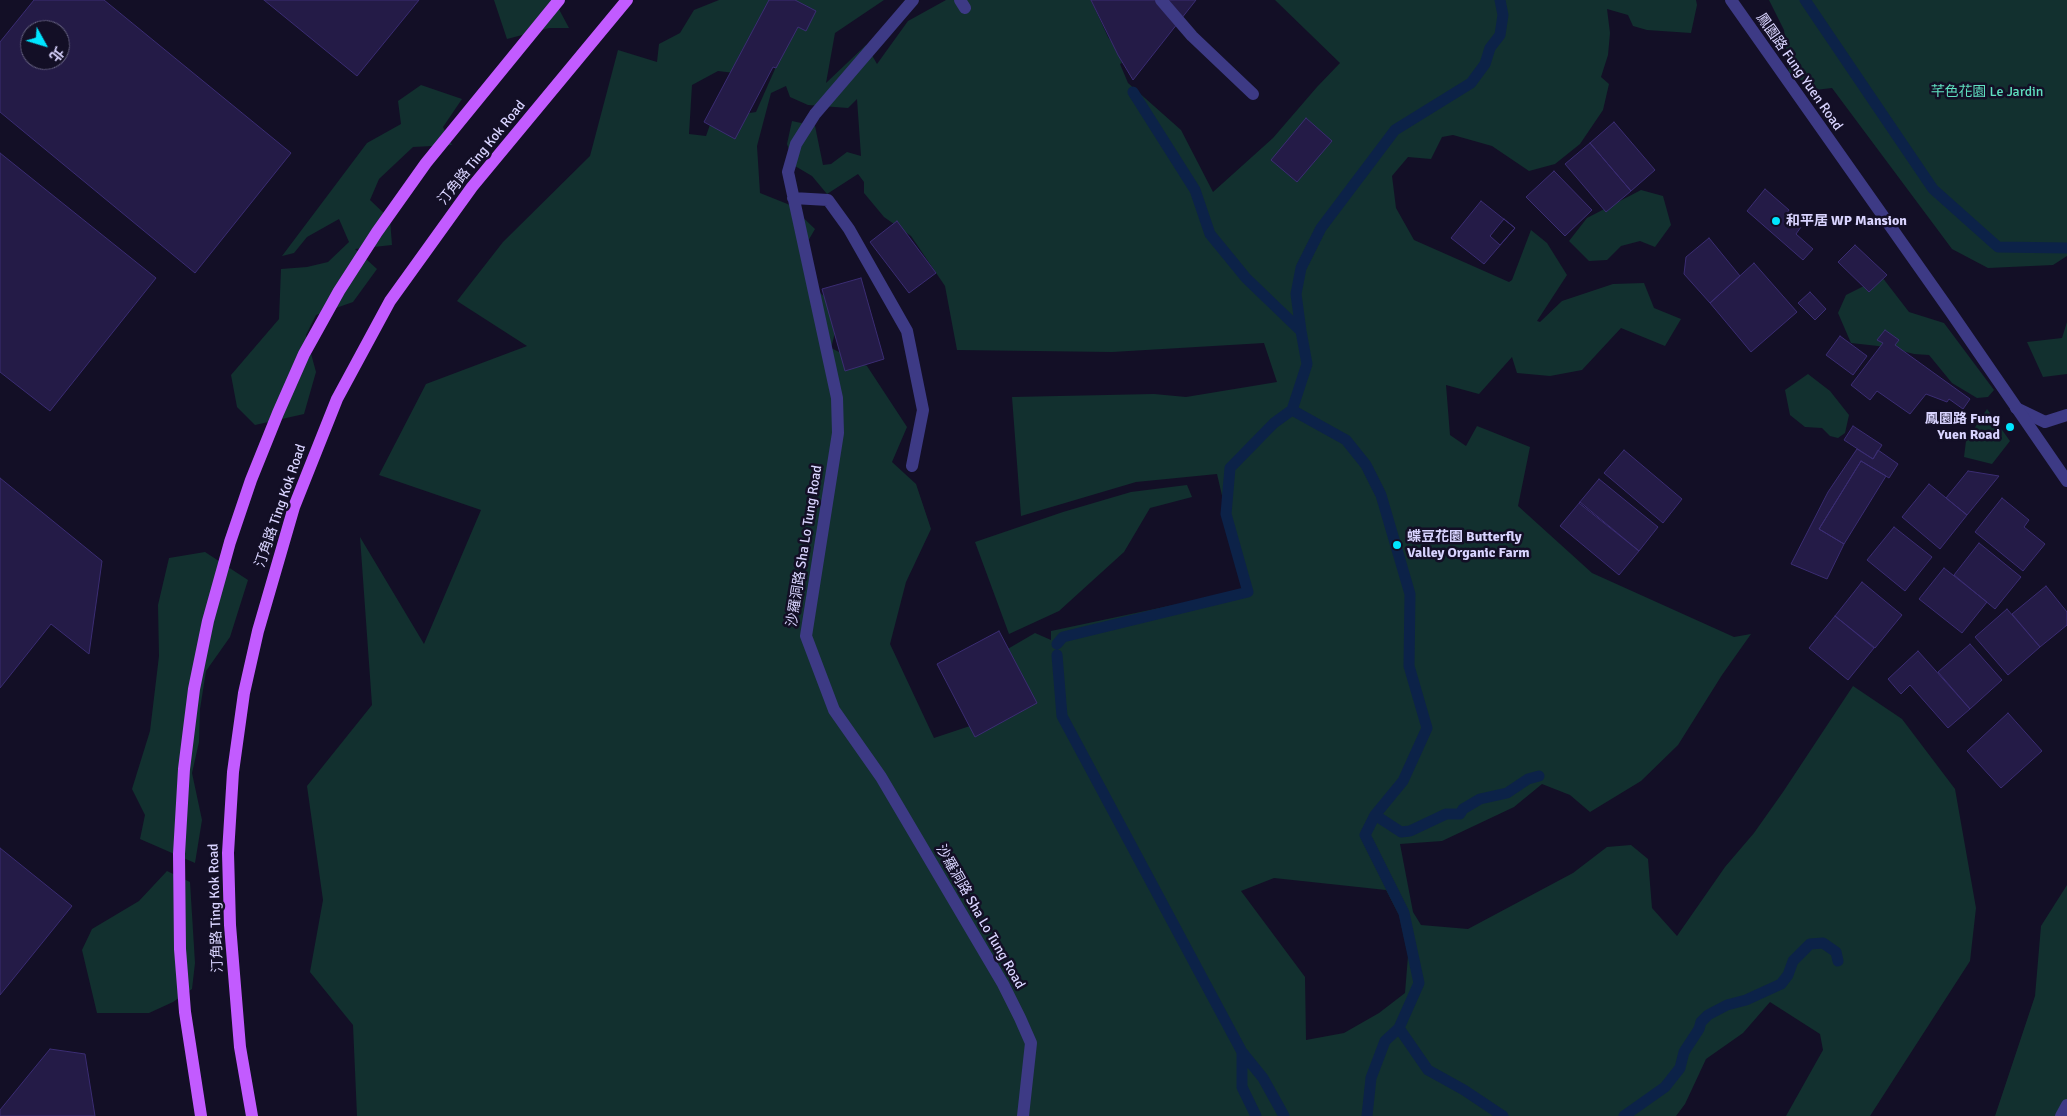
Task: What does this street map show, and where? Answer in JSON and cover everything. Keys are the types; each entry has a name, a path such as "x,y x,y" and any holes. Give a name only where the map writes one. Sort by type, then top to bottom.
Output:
{"main road":[{"path":"201,1116 184,1003 180,949 179,854 184,769 194,689 208,621 230,542 251,480 278,413 304,354 339,291 377,232 426,163 559,0"},
{"name":"汀角路 Ting Kok Road","path":"252,1116 240,1047 230,925 228,853 233,772 244,693 258,630 294,507 337,399 390,301 472,187 627,0"}],"street":[{"name":"沙羅洞路 Sha Lo Tung Road","path":"913,0 815,114 796,144 788,172 837,398 838,432 806,636 834,710 881,777 1003,984 1020,1018 1031,1043 1023,1116"},
{"path":"1161,0 1192,36 1253,94"},
{"name":"鳳園路 Fung Yuen Road","path":"1731,0 2067,481"},
{"path":"793,198 828,200 849,229 907,331 923,410 912,466"},
{"path":"2016,408 2045,422 2067,415"},
{"path":"2060,1116 2067,1105"}],"green space":[{"path":"494,0 554,0 569,28 549,28 507,39"},
{"path":"719,0 884,0 835,33 826,83 866,45 877,64 908,21 946,0 1091,0 1108,37 1116,48 1128,83 1181,130 1213,192 1273,138 1340,63 1275,0 1696,0 1697,5 1691,33 1647,30 1633,26 1628,15 1607,9 1610,33 1608,55 1601,77 1609,84 1603,110 1580,144 1555,164 1529,171 1492,146 1453,135 1442,137 1431,159 1408,157 1392,176 1396,208 1414,240 1509,282 1512,280 1531,230 1547,243 1567,275 1537,321 1540,322 1562,301 1613,284 1644,283 1654,308 1681,319 1665,346 1621,328 1582,370 1550,376 1517,373 1512,357 1479,394 1446,385 1450,435 1466,446 1477,426 1530,447 1518,506 1592,573 1734,637 1751,634 1722,675 1678,745 1641,781 1590,812 1570,795 1542,784 1514,807 1442,841 1400,844 1413,912 1421,925 1468,929 1573,873 1607,847 1631,845 1648,859 1652,908 1677,936 1725,867 1754,833 1783,792 1853,686 1902,719 1955,789 1976,908 1970,961 1870,1116 1786,1116 1823,1050 1820,1034 1770,1002 1743,1033 1706,1059 1685,1104 1676,1116 357,1116 353,1025 310,972 323,900 307,786 372,705 360,537 424,644 481,510 379,475 426,384 527,346 457,301 503,242 590,156 618,50 657,62 659,44 680,33 694,10","holes":["779,60 756,112 712,119 706,136 689,134 692,85 718,71 751,75","786,86 790,97 808,105 848,108 857,99 861,156 847,152 831,164 823,165 815,126 792,121 787,144 795,166 812,176 827,194 858,174 864,182 864,193 884,217 911,236 945,286 957,350 1112,352 1264,343 1277,382 1186,397 1154,394 1012,397 1021,516 1136,482 1217,474 1244,590 1051,631 1051,640 1035,633 994,657 991,719 934,738 890,644 906,582 931,529 916,484 892,462 907,427 867,366 831,348 841,310 814,288 808,241 815,229 790,205 760,193 757,146 771,93","1274,878 1386,890 1399,915 1408,956 1405,993 1379,1013 1344,1033 1306,1040 1305,977 1241,891"]},
{"name":"芊色花園 Le Jardin","path":"1769,0 2067,0 2067,256 2053,265 1988,268 1952,249 1832,88 1815,90 1789,72 1784,30"},
{"path":"421,85 462,99 443,127 452,145 413,147 379,179 370,200 390,219 392,245 355,249 377,269 353,302 316,315 306,335 316,372 304,414 255,425 237,407 231,375 279,319 281,269 307,267 328,262 349,242 339,219 307,237 294,253 282,256 367,143 401,124 398,101"},
{"path":"1641,190 1663,196 1671,225 1655,247 1640,241 1621,246 1607,260 1589,261 1569,241 1587,218"},
{"path":"1882,277 1909,312 1944,323 1994,390 1988,397 1977,398 1952,383 1929,355 1914,354 1887,347 1851,343 1838,313 1846,295"},
{"path":"2067,322 2067,374 2043,377 2027,342 2062,338"},
{"path":"1808,374 1830,391 1849,415 1845,433 1838,438 1830,436 1822,428 1805,427 1790,415 1785,390"},
{"path":"1987,409 2010,441 1992,464 1964,457 1966,441"},
{"path":"1187,485 1192,497 1150,508 1124,552 1059,611 1009,634 975,542 1063,512 1131,492"},
{"path":"205,552 248,580 230,637 206,671 200,709 199,742 192,773 202,820 195,863 140,839 145,815 132,789 150,731 159,656 158,605 169,558"},
{"path":"167,871 190,882 195,963 192,989 173,1002 149,1013 97,1013 82,950 92,929 139,901"},
{"path":"2067,885 2067,1116 1995,1116 2035,996 2041,926"}],"building":[{"path":"34,0 104,0 291,153 195,273 0,112 0,42"},
{"path":"264,0 419,0 357,76"},
{"path":"769,0 795,0 816,11 806,31 798,27 776,68 773,67 735,139 704,122"},
{"path":"1091,0 1196,0 1133,80 1118,55"},
{"path":"1306,118 1332,141 1297,182 1271,160"},
{"path":"1614,122 1655,170 1631,191 1590,143"},
{"path":"1590,143 1631,191 1606,212 1565,164"},
{"path":"0,153 156,278 50,411 0,372"},
{"path":"1554,171 1592,210 1565,236 1526,197"},
{"name":"和平居 WP Mansion","path":"1765,189 1789,210 1786,215 1801,227 1796,234 1813,249 1803,260 1747,211"},
{"path":"1481,201 1515,228 1484,264 1451,238"},
{"path":"1504,219 1515,228 1500,245 1490,236"},
{"path":"897,221 936,273 909,293 870,242"},
{"path":"1709,238 1740,276 1710,303 1684,274 1686,257"},
{"path":"1855,245 1887,275 1869,292 1838,262"},
{"path":"1754,263 1797,312 1751,352 1710,303"},
{"path":"861,278 884,359 845,371 822,289"},
{"path":"1810,292 1826,309 1815,320 1798,303"},
{"path":"1885,330 1899,340 1895,345 1970,399 1963,409 1949,399 1947,402 1926,394 1910,414 1877,391 1870,400 1851,385 1883,343 1877,340"},
{"path":"1840,336 1867,356 1853,375 1826,355"},
{"path":"1853,426 1882,445 1873,459 1844,440"},
{"path":"1857,449 1873,459 1878,450 1898,464 1889,478 1861,461 1819,529 1844,544 1827,579 1791,564 1828,492"},
{"path":"1624,450 1682,499 1663,523 1604,473"},
{"path":"1861,461 1886,476 1844,544 1819,529"},
{"path":"1968,471 1999,476 1967,515 1946,498"},
{"path":"0,478 102,561 89,654 51,624 0,688"},
{"path":"1599,479 1658,527 1639,551 1579,503"},
{"path":"1929,484 1967,515 1940,549 1902,517"},
{"path":"2002,498 2029,520 2024,527 2045,544 2023,571 1975,532"},
{"path":"1580,502 1639,551 1619,575 1560,526"},
{"path":"1894,527 1932,557 1905,591 1867,560"},
{"path":"1979,543 2021,577 1995,609 1954,575"},
{"path":"1944,568 1987,602 1962,633 1919,599"},
{"path":"1862,582 1902,615 1875,648 1835,616"},
{"path":"2046,586 2067,612 2067,625 2040,647 2012,614"},
{"path":"2007,609 2040,647 2008,675 1975,637"},
{"path":"1835,616 1874,648 1848,680 1809,648"},
{"path":"999,631 1037,703 975,737 937,664"},
{"path":"1970,644 2002,680 1970,709 1938,672"},
{"path":"1918,651 1970,709 1948,728 1910,685 1901,694 1888,679"},
{"path":"2008,713 2042,751 2001,788 1967,751"},
{"path":"0,848 72,906 0,995"},
{"path":"50,1049 85,1054 95,1116 0,1116 0,1110"}],"waterway":[{"path":"1301,331 1296,294 1301,268 1321,228 1395,130 1471,83 1485,64 1490,48 1500,35 1503,15 1500,0"},
{"path":"1805,0 1933,189 1998,247 2067,248"},
{"path":"1133,92 1195,190 1210,234 1246,278 1301,331 1307,364 1292,410 1346,440 1366,465 1381,495 1410,594 1409,666 1427,728 1403,781 1375,815 1365,835 1404,913 1419,983 1399,1028 1385,1041 1371,1078 1367,1116"},
{"path":"1057,644 1063,637 1248,592 1226,514 1230,468 1274,423 1292,410"},
{"path":"1057,655 1062,716 1242,1052 1242,1087 1256,1116"},
{"path":"1375,815 1401,832 1410,831 1446,814 1460,814 1463,809 1480,799 1507,793 1528,779 1539,776"},
{"path":"1624,1116 1665,1087 1680,1068 1684,1052 1699,1029 1701,1022 1708,1015 1727,1005 1746,1000 1781,984 1788,975 1793,961 1810,944 1823,943 1836,952 1838,961"},
{"path":"1399,1028 1428,1070 1464,1090 1503,1116"},
{"path":"1242,1052 1263,1078 1284,1116"}],"place":[{"name":"和平居 WP Mansion","path":"1776,221"},
{"name":"鳳園路 Fung Yuen Road","path":"2010,427"},
{"name":"蝶豆花園 Butterfly Valley Organic Farm","path":"1397,545"}]}
